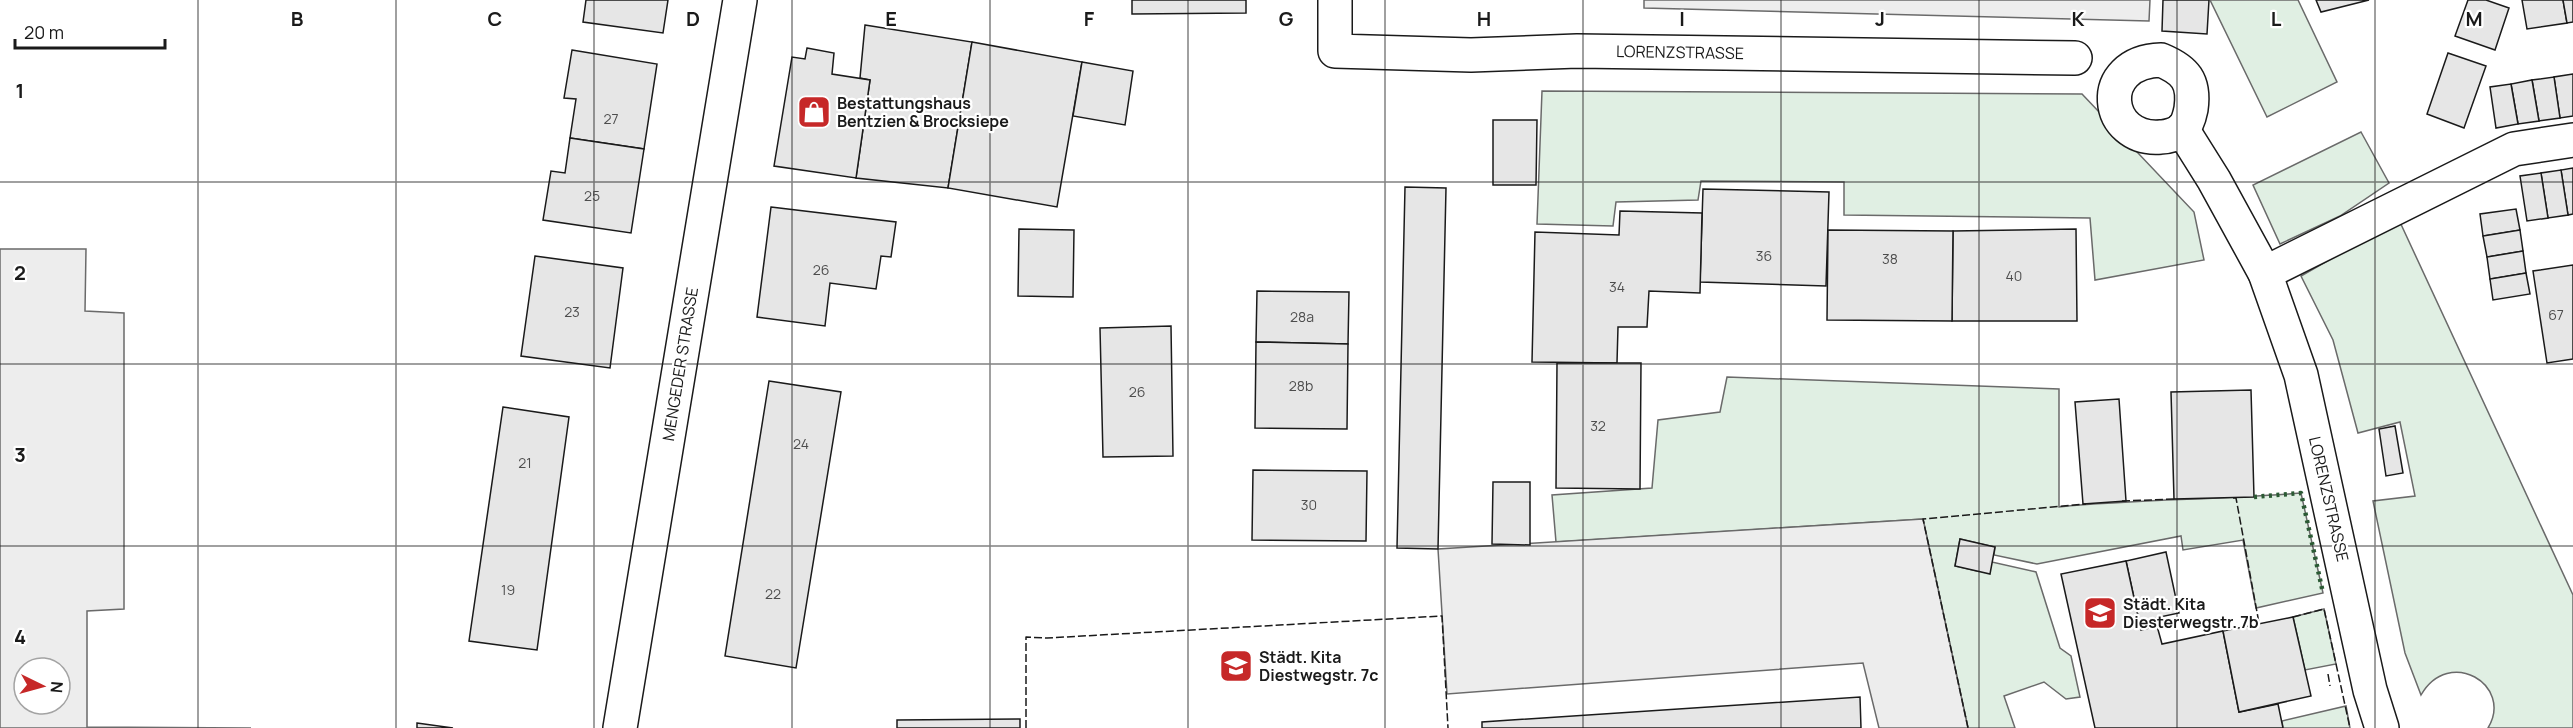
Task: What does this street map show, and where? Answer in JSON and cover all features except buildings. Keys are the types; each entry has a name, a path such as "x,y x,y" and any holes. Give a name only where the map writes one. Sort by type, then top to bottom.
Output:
{"street":[{"name":"MENGEDER STRASSE","path":"620,728 740,0"},
{"name":"LORENZSTRASSE","path":"1335,0 1335,51 1472,55 1577,51 2075,58"},
{"name":"LORENZSTRASSE","path":"2182,129 2214,180 2265,273 2301,375 2370,690 2382,728"},
{"path":"2265,273 2514,148 2573,140"}],"green space":[{"path":"2210,0 2298,0 2337,82 2267,117"},
{"path":"1542,91 2082,94 2194,212 2204,260 2095,280 2090,218 1844,215 1844,182 1701,181 1698,200 1616,202 1613,226 1537,224"},
{"path":"2361,132 2389,183 2340,216 2280,244 2253,185"},
{"path":"2399,220 2573,595 2573,728 2488,728 2494,712 2492,698 2486,686 2475,677 2461,673 2447,673 2433,681 2421,695 2405,653 2373,501 2415,496 2400,422 2358,433 2333,340 2301,276"},
{"path":"1727,377 2059,389 2059,507 2301,493 2323,593 2256,608 2243,540 2183,550 2181,536 2037,564 1994,555 1995,547 1960,539 1955,566 1977,571 1992,562 2036,572 2060,648 2071,656 2080,697 2066,699 2044,682 2004,696 2015,728 1968,728 1923,519 1556,542 1552,495 1652,488 1658,420 1720,412"},
{"path":"2324,609 2336,664 2305,670 2293,617"},
{"path":"2346,706 2350,728 2283,728 2282,721"}],"shaded area":[{"path":"1644,0 2150,0 2149,21 1644,8"},
{"path":"0,249 86,249 85,311 124,313 124,609 87,611 87,727 251,728 0,728"},
{"path":"1923,519 1968,728 1879,728 1863,663 1447,694 1438,549"}],"hedge":[{"path":"2254,497 2301,493 2323,593"}],"fence":[{"path":"2233,498 2236,498 2259,623"},
{"path":"2122,501 2176,499"},
{"path":"1968,728 1923,519 2086,504"},
{"path":"2293,617 2324,609 2350,728"},
{"path":"1026,728 1026,637 1047,638 1442,616 1448,728"},
{"path":"2328,674 2330,686"}],"place":[{"name":"Bestattungshaus Bentzien & Brocksiepe","path":"814,112"},
{"name":"Städt. Kita Diesterwegstr. 7b","path":"2100,613"},
{"name":"Städt. Kita Diestwegstr. 7c","path":"1236,666"}]}
